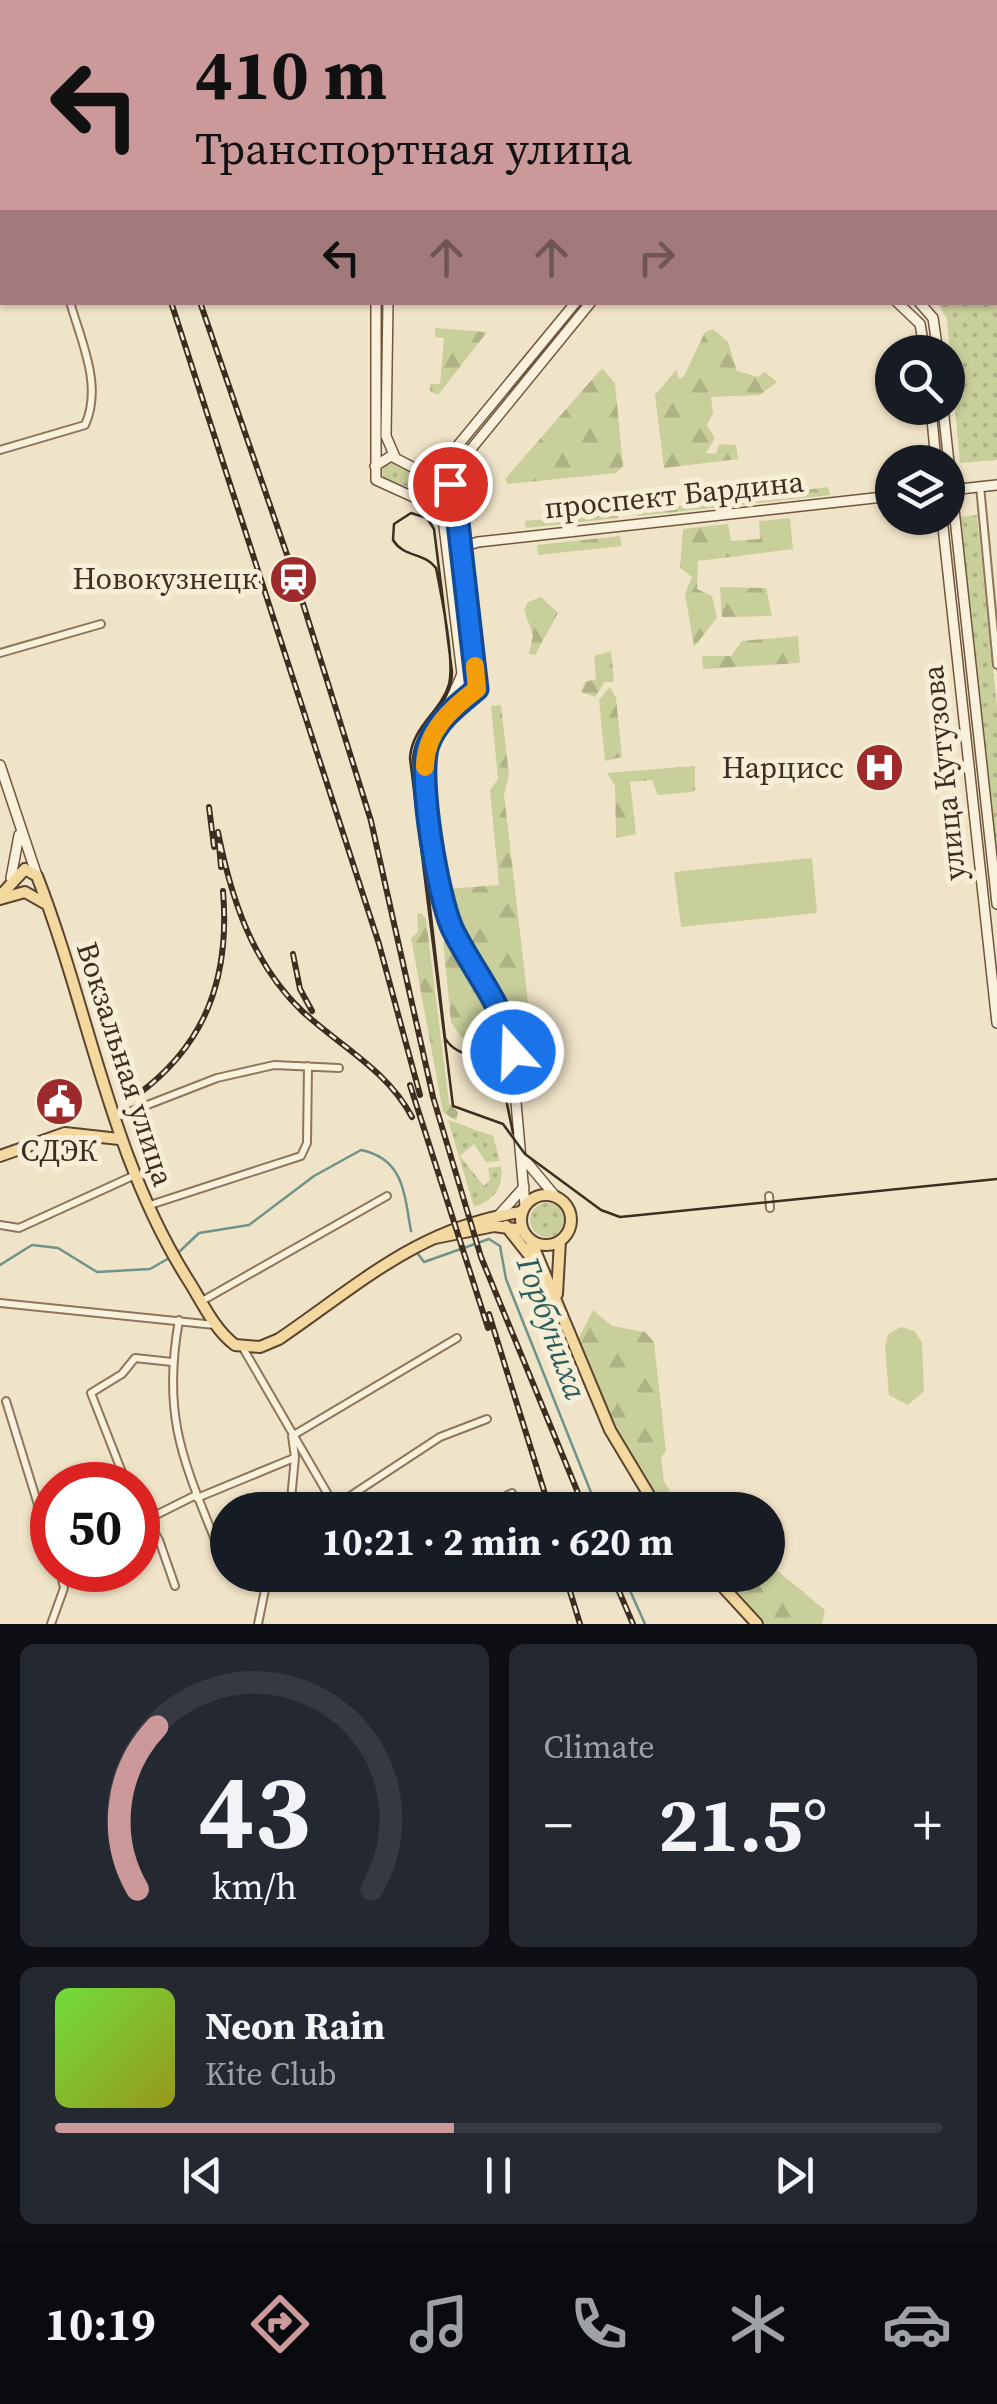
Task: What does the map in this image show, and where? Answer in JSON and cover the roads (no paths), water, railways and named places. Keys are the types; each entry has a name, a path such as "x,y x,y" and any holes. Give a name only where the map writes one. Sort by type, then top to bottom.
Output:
{"main road":[{"path":"376,305 376,466 380,485 442,510"},
{"path":"388,305 386,436 394,457"},
{"path":"424,470 445,461 574,305"},
{"path":"442,510 451,505 464,458 589,305"},
{"path":"900,305 920,324 922,335"},
{"path":"922,305 933,318 936,335"},
{"path":"376,466 386,456 394,457 424,470 454,490 462,544 472,693 435,730"},
{"path":"965,488 997,484"},
{"name":"проспект Бардина","path":"448,546 456,549 462,544 875,498"},
{"path":"442,510 461,683 435,730 424,769 440,887 452,926 510,1034 525,1185 522,1230"},
{"name":"улица Кутузова","path":"944,535 997,1023"},
{"name":"улица Кутузова","path":"955,535 997,901"},
{"path":"461,683 472,693"},
{"name":"Вокзальная улица","path":"0,764 49,906 119,1139 145,1207 216,1325 243,1348"},
{"path":"12,878 20,827"},
{"path":"0,898 12,878 24,868 37,876"},
{"path":"0,898 25,892 49,906"},
{"path":"0,1156 65,1133 119,1139"},
{"path":"522,1156 571,1216 569,1231 560,1241 546,1246 532,1241"},
{"path":"502,1221 525,1185"},
{"path":"243,1348 280,1339 399,1252 429,1238 502,1221 538,1195 555,1196"},
{"path":"502,1221 522,1230 532,1241 618,1446 647,1492"},
{"path":"502,1221 550,1288"},
{"path":"560,1241 556,1287 560,1309"},
{"path":"727,1592 756,1624"}],"street":[{"path":"0,450 85,424 92,379 71,305"},
{"path":"980,486 997,665"},
{"path":"0,653 101,624"},
{"path":"984,901 997,901"},
{"path":"113,1118 217,1078 274,1065 339,1068"},
{"path":"145,1207 301,1156 307,1143 308,1066"},
{"path":"0,1221 19,1228 133,1176"},
{"path":"201,1302 388,1196"},
{"path":"770,1196 770,1208"},
{"path":"0,1303 216,1325"},
{"path":"179,1320 170,1394 179,1444 210,1529"},
{"path":"292,1492 295,1457 292,1436 457,1338"},
{"name":"Вокзальная улица","path":"243,1348 326,1492"},
{"path":"118,1462 91,1393 122,1374 135,1358 172,1362"},
{"path":"6,1402 30,1483"},
{"path":"359,1492 440,1437 487,1419"},
{"path":"0,1439 14,1435"},
{"path":"160,1513 295,1457"},
{"path":"160,1543 175,1586"},
{"path":"51,1624 63,1592"},
{"path":"258,1624 265,1592"}],"waterway":[{"name":"Горбуниха","path":"178,1253 199,1233 249,1225 314,1176 361,1150 386,1161 394,1170 400,1180 411,1231"},
{"name":"Горбуниха","path":"418,1254 424,1262 489,1239 500,1246 506,1279 591,1492"},
{"name":"Горбуниха","path":"0,1265 32,1245 58,1248 97,1272 150,1269 171,1257"},
{"name":"Горбуниха","path":"631,1592 645,1624"}],"tram line":[{"path":"503,1078 492,1063 459,1051 445,1038 413,759 420,735 446,695 450,684 452,672 434,529 427,518 411,513 394,524 393,540 436,568 444,610 447,627 449,644 450,659 449,684 416,737 410,758 453,1106 503,1124 525,1154 601,1210 620,1217 997,1179"},
{"path":"499,1065 513,1133"}],"railway":[{"path":"172,305 379,944 420,1095"},
{"path":"201,305 295,578 371,821 433,1097 481,1257 578,1492"},
{"path":"209,807 214,847"},
{"path":"221,867 218,832 237,905 270,972 302,1011 389,1085 412,1117"},
{"path":"137,1095 181,1054 209,1006 222,952 223,891"},
{"path":"293,954 300,989 312,1011"},
{"path":"410,1085 488,1328"},
{"path":"489,1314 544,1492"},
{"path":"570,1592 580,1624"},
{"path":"619,1592 633,1624"}],"place":[{"name":"Новокузнецк","path":"293,579"},
{"name":"Нарцисс","path":"879,768"},
{"name":"СДЭК","path":"59,1102"}]}
